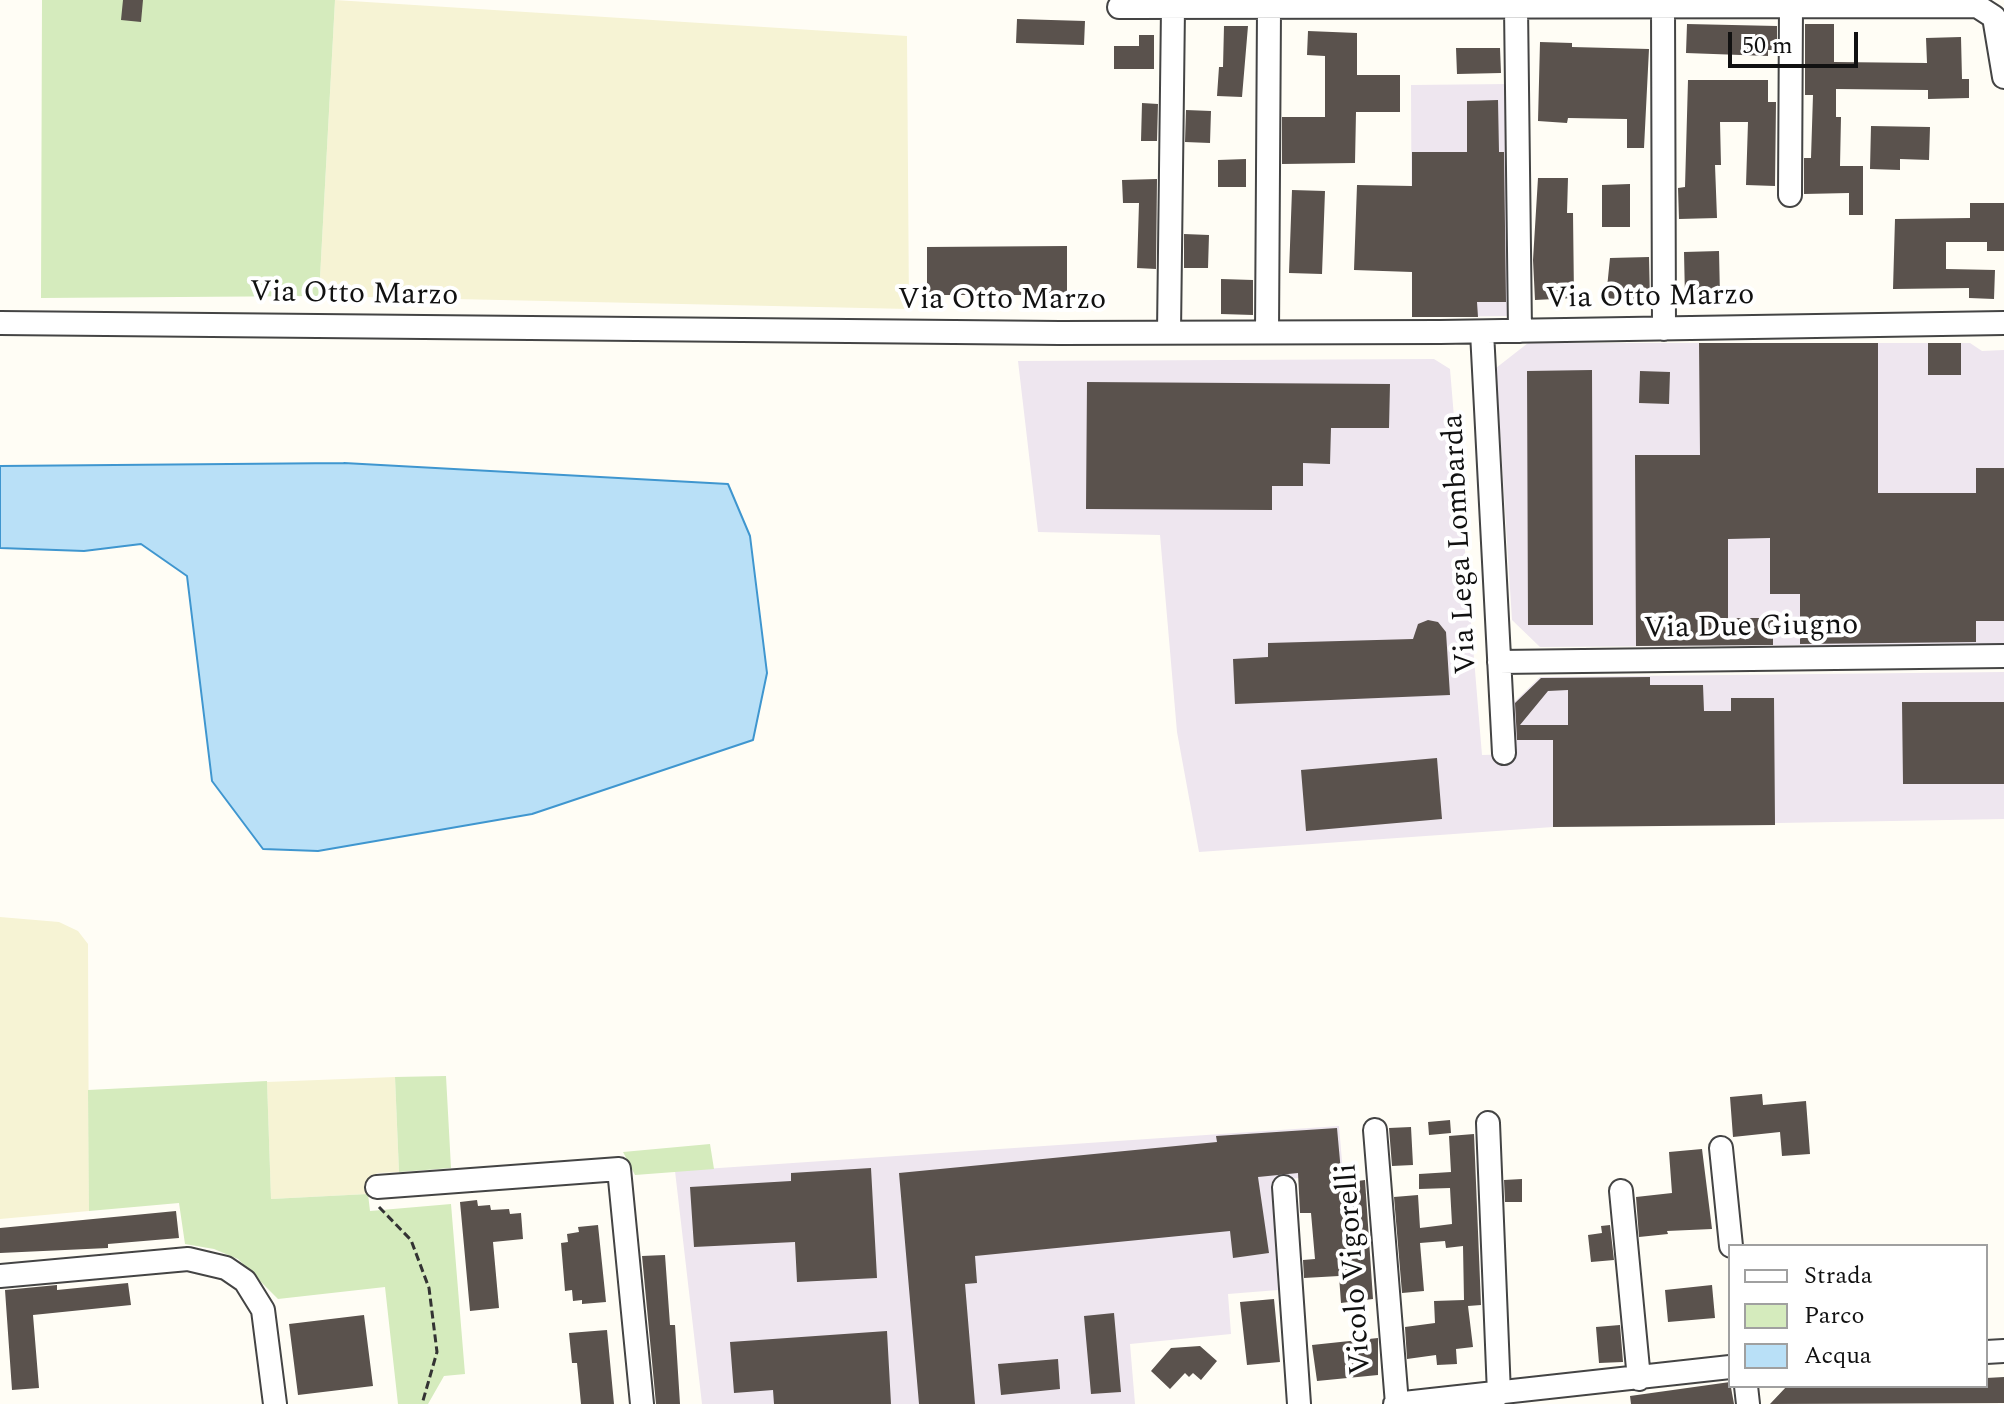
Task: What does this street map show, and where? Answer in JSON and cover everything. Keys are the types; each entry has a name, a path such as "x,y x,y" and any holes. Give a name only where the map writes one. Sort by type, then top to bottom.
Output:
{"street":[{"path":"1663,6 1664,329"},
{"path":"1790,195 1791,6"},
{"path":"1119,7 1982,7 1994,17 2004,77"},
{"path":"1516,7 1520,331"},
{"path":"1169,332 1173,8"},
{"path":"1267,332 1269,9"},
{"name":"Via Otto Marzo","path":"0,323 1482,332 2004,323"},
{"name":"Via Lega Lombarda","path":"1482,332 1504,753"},
{"name":"Via Due Giugno","path":"1499,662 2004,656"},
{"path":"1488,1123 1499,1394"},
{"name":"Vicolo Vigorelli","path":"1375,1130 1396,1404"},
{"path":"1721,1148 1731,1244"},
{"path":"377,1187 619,1169 642,1404"},
{"path":"1284,1187 1299,1404"},
{"path":"1621,1191 1639,1379"},
{"path":"0,1276 188,1259 226,1268 245,1281 263,1310 275,1404"},
{"path":"1396,1404 1728,1367"}],"path":[{"path":"377,1187 379,1207 411,1240 429,1288 437,1352 422,1404"}],"shaded area":[{"path":"335,0 907,36 909,309 319,296"},
{"path":"1508,84 1509,316 1412,317 1411,85"},
{"path":"1528,343 1970,343 1982,351 2004,350 2004,644 1540,647 1512,620 1496,368"},
{"path":"1434,359 1450,369 1482,755 1516,754 1510,706 1540,677 2004,672 2004,819 1553,827 1199,852 1177,732 1160,535 1038,532 1018,361"},
{"path":"0,917 59,922 78,931 88,944 89,1211 0,1219"},
{"path":"395,1077 399,1172 377,1173 367,1184 368,1194 271,1199 267,1082"},
{"path":"1339,1126 1343,1173 1272,1181 1278,1290 1228,1294 1231,1334 1130,1344 1135,1404 702,1404 675,1171"}],"green space":[{"path":"42,0 335,0 319,296 41,298"},
{"path":"446,1076 451,1168 399,1172 395,1077"},
{"path":"267,1081 271,1199 368,1194 370,1211 451,1204 465,1374 444,1376 428,1404 398,1404 385,1287 278,1299 238,1259 214,1249 185,1244 179,1203 89,1211 88,1090"},
{"path":"710,1144 714,1169 635,1175 623,1152"}],"water":[{"path":"344,463 728,484 750,536 767,673 753,740 532,814 318,851 263,849 212,781 187,576 141,544 84,551 0,548 0,466"}],"building":[{"path":"123,0 143,0 141,22 121,20"},
{"path":"1017,19 1085,21 1084,45 1016,43"},
{"path":"1687,24 1777,26 1777,50 1768,50 1768,56 1686,53"},
{"path":"1805,24 1834,24 1834,62 1927,63 1926,38 1961,37 1962,79 1969,79 1969,98 1928,99 1928,90 1836,89 1836,117 1841,117 1840,166 1863,166 1863,215 1849,215 1849,193 1804,194 1804,158 1811,158 1813,95 1805,95"},
{"path":"1224,26 1248,26 1242,97 1217,96 1219,67 1223,67"},
{"path":"1308,31 1357,33 1357,75 1400,75 1400,112 1356,112 1355,163 1282,164 1282,117 1325,117 1325,56 1307,55"},
{"path":"1139,35 1154,35 1154,69 1114,69 1114,46 1139,46"},
{"path":"1540,42 1572,43 1572,47 1649,49 1644,148 1627,148 1627,119 1568,118 1567,123 1538,121"},
{"path":"1456,48 1500,48 1501,73 1457,74"},
{"path":"1688,80 1768,80 1768,102 1776,102 1775,186 1746,185 1748,122 1720,122 1721,165 1715,165 1717,218 1679,219 1678,188 1685,187"},
{"path":"1498,100 1499,152 1504,152 1506,302 1477,302 1478,317 1412,317 1412,272 1354,270 1357,185 1412,186 1412,152 1467,152 1467,101"},
{"path":"1142,103 1158,104 1157,141 1141,141"},
{"path":"1186,110 1211,111 1210,143 1185,142"},
{"path":"1871,126 1930,127 1929,160 1900,159 1900,170 1870,169"},
{"path":"1246,159 1246,187 1218,187 1218,160"},
{"path":"1538,178 1568,178 1567,213 1573,213 1574,298 1535,300 1533,260"},
{"path":"1157,179 1156,269 1137,268 1139,203 1123,203 1122,180"},
{"path":"1630,184 1630,227 1602,227 1602,185"},
{"path":"1292,190 1325,191 1322,274 1289,273"},
{"path":"1970,203 2004,203 2004,251 1987,251 1987,242 1946,242 1946,269 1995,270 1994,299 1969,298 1969,288 1893,289 1895,219 1970,218"},
{"path":"1184,234 1209,235 1208,268 1184,268"},
{"path":"1067,246 1067,295 927,295 927,247"},
{"path":"1719,251 1720,297 1685,298 1684,252"},
{"path":"1649,257 1650,302 1606,298 1610,258"},
{"path":"1221,279 1253,280 1253,315 1221,314"},
{"path":"1699,343 1878,343 1878,493 1976,493 1976,468 2004,468 2004,621 1976,621 1976,642 1800,644 1800,594 1770,594 1770,538 1728,539 1728,618 1773,618 1773,645 1636,646 1635,455 1700,455"},
{"path":"1928,343 1961,343 1961,375 1928,375"},
{"path":"1592,370 1593,625 1528,625 1527,371"},
{"path":"1640,371 1670,372 1669,404 1639,403"},
{"path":"1087,382 1390,384 1389,428 1331,428 1330,464 1303,463 1303,486 1272,486 1272,510 1086,509"},
{"path":"1428,620 1438,622 1446,632 1450,695 1235,704 1233,659 1268,657 1268,643 1413,639 1418,624"},
{"path":"1650,677 1650,685 1703,685 1704,711 1731,711 1731,698 1774,698 1775,825 1553,827 1553,740 1517,740 1515,703 1541,678","holes":["1568,690 1568,725 1520,725 1548,691"]},
{"path":"1902,702 2004,702 2004,784 1903,784"},
{"path":"1437,758 1442,819 1306,831 1301,770"},
{"path":"1762,1094 1763,1105 1806,1101 1810,1154 1782,1156 1780,1132 1733,1137 1730,1097"},
{"path":"1450,1120 1451,1133 1429,1135 1428,1122"},
{"path":"1411,1127 1413,1165 1392,1166 1389,1128"},
{"path":"1337,1128 1342,1183 1365,1180 1373,1299 1341,1303 1339,1276 1304,1278 1303,1260 1315,1259 1311,1213 1300,1213 1298,1173 1258,1177 1269,1253 1233,1258 1230,1231 975,1256 977,1283 965,1284 975,1404 919,1404 899,1173 1217,1142 1216,1136"},
{"path":"1474,1134 1481,1305 1468,1306 1473,1347 1456,1349 1457,1364 1437,1365 1436,1355 1407,1359 1405,1327 1435,1323 1434,1301 1464,1300 1463,1246 1446,1248 1445,1241 1420,1243 1424,1291 1402,1293 1394,1197 1418,1195 1420,1228 1452,1224 1450,1188 1419,1189 1419,1174 1451,1172 1449,1136"},
{"path":"1702,1149 1712,1229 1667,1231 1668,1234 1639,1237 1636,1197 1672,1193 1669,1152"},
{"path":"871,1168 877,1278 797,1282 795,1242 694,1247 690,1187 791,1181 791,1173"},
{"path":"1522,1179 1522,1202 1505,1202 1504,1180"},
{"path":"477,1200 478,1206 490,1205 491,1210 509,1209 510,1214 521,1213 523,1239 493,1242 499,1308 470,1311 460,1202"},
{"path":"176,1211 179,1238 108,1244 108,1248 0,1253 0,1228"},
{"path":"598,1225 606,1302 582,1304 582,1300 573,1301 572,1290 565,1291 561,1243 568,1242 567,1234 579,1232 578,1227"},
{"path":"1610,1225 1614,1260 1591,1262 1588,1235 1602,1233 1601,1226"},
{"path":"665,1255 670,1325 675,1325 680,1404 656,1404 642,1256"},
{"path":"128,1283 131,1305 33,1315 39,1388 12,1390 5,1290 57,1285 57,1290"},
{"path":"1712,1285 1715,1318 1668,1322 1665,1290"},
{"path":"1274,1299 1280,1362 1247,1365 1240,1302"},
{"path":"1114,1313 1121,1392 1091,1394 1084,1316"},
{"path":"364,1315 373,1386 298,1395 289,1324"},
{"path":"1620,1325 1623,1362 1599,1363 1596,1327"},
{"path":"607,1330 614,1404 581,1404 577,1363 572,1363 569,1333"},
{"path":"887,1331 891,1404 774,1404 773,1390 734,1393 730,1342"},
{"path":"1378,1338 1378,1375 1317,1381 1312,1345"},
{"path":"1200,1346 1217,1361 1201,1380 1193,1373 1189,1377 1185,1373 1170,1389 1151,1371 1171,1348"},
{"path":"1058,1359 1060,1389 1001,1395 998,1364"},
{"path":"2004,1377 2004,1403 1770,1404 1785,1388 1988,1388 1988,1378"},
{"path":"1728,1382 1734,1404 1631,1404 1630,1396"}]}
